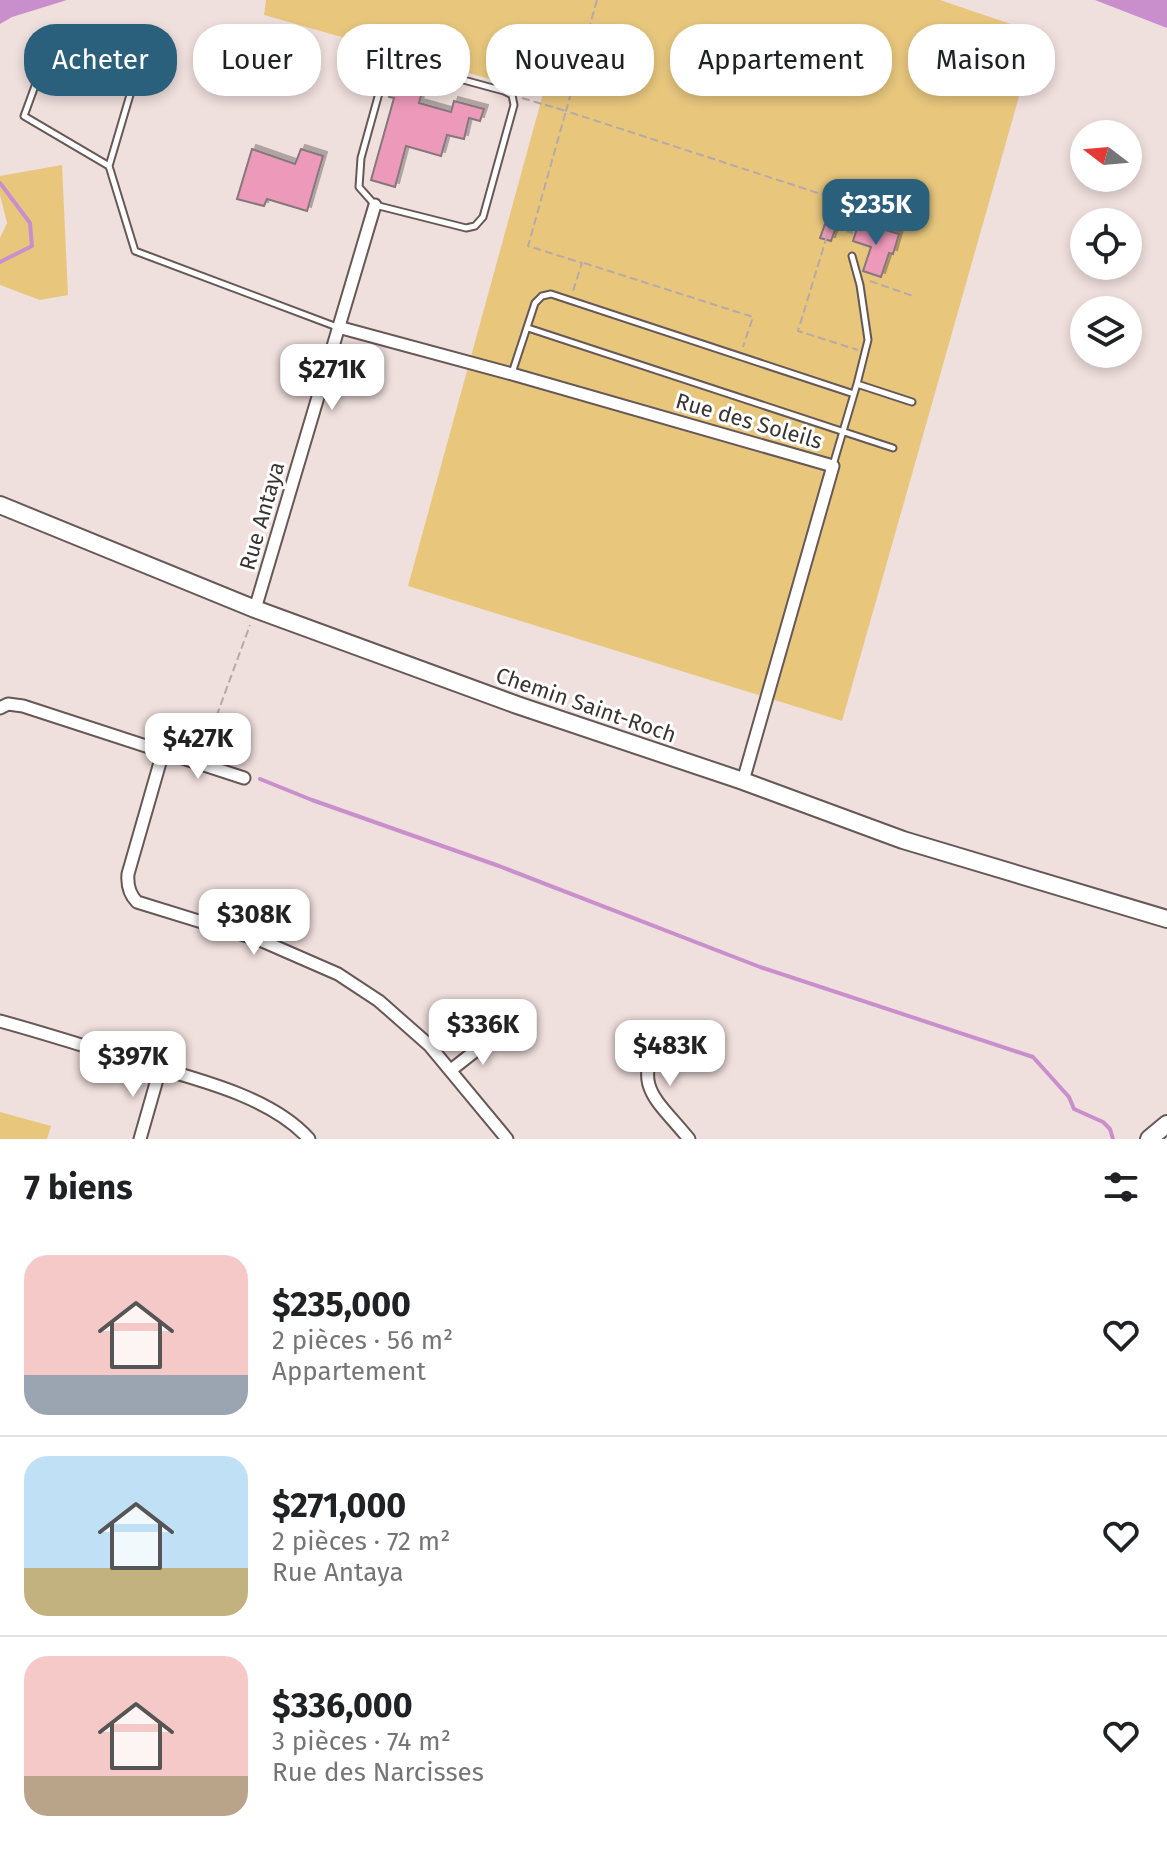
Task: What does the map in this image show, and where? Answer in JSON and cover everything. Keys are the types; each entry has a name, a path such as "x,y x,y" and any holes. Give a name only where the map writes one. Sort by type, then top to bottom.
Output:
{"main road":[{"name":"Chemin Saint-Roch","path":"0,505 255,609 517,705 743,781 903,840 1167,919"},
{"path":"1149,1139 1167,1124"}],"street":[{"name":"Rue Antaya","path":"255,609 375,205"},
{"name":"Rue des Soleils","path":"338,327 833,466 743,781"},
{"path":"0,708 8,704 23,706 244,778"},
{"path":"163,752 128,874 127,882 133,898 137,902 260,940 322,965 395,1014 451,1070 507,1139"},
{"path":"0,1021 160,1069 274,1110 297,1125 309,1139"},
{"path":"660,1034 649,1056 645,1079 649,1090 689,1139"},
{"path":"451,1070 493,1037"},
{"path":"140,1139 160,1069"}],"lane":[{"path":"109,166 24,116 43,64 145,44 109,166 135,251 338,327"},
{"path":"486,86 401,63 391,65 384,75 358,174 359,187 375,205 466,228 475,226 483,217 514,105 512,96"},
{"path":"833,466 868,340 852,256"},
{"path":"512,374 535,303 542,296 551,294 854,394"},
{"path":"528,328 893,448"},
{"path":"857,384 912,402"}],"path":[{"path":"590,24 597,0"},
{"path":"515,96 824,195 842,213 852,233 830,226 798,331 866,353"},
{"path":"570,96 528,246 753,317 740,356"},
{"path":"570,300 582,263"},
{"path":"858,277 913,296"},
{"path":"200,763 255,609"}],"shaded area":[{"path":"0,0 67,0 12,17 0,24"},
{"path":"266,0 940,0 1011,24 908,24 908,96 1019,96 842,721 408,586 542,96 654,96 654,24 486,24 486,78 470,73 470,24 337,24 337,36 321,31 321,24 296,24 264,15"},
{"path":"1095,0 1167,0 1167,28"},
{"path":"62,165 68,295 40,300 0,285 0,238 7,223 0,195 0,176"},
{"path":"0,1112 51,1126 47,1139 0,1139"}],"building":[{"path":"421,96 419,103 451,112 454,101 484,109 480,121 469,118 464,139 447,135 441,156 406,146 395,187 371,180 394,98 389,97"},
{"path":"252,149 295,164 301,149 323,156 307,211 267,199 264,206 237,199"},
{"path":"859,222 899,234 881,277 863,271 871,247 853,241"},
{"path":"825,224 836,227 831,241 820,238"}],"waterway":[{"path":"0,183 30,223 32,246 0,262"},
{"path":"260,779 499,866 760,967 1033,1057 1069,1097 1074,1109 1103,1122 1110,1129 1113,1139"}]}
